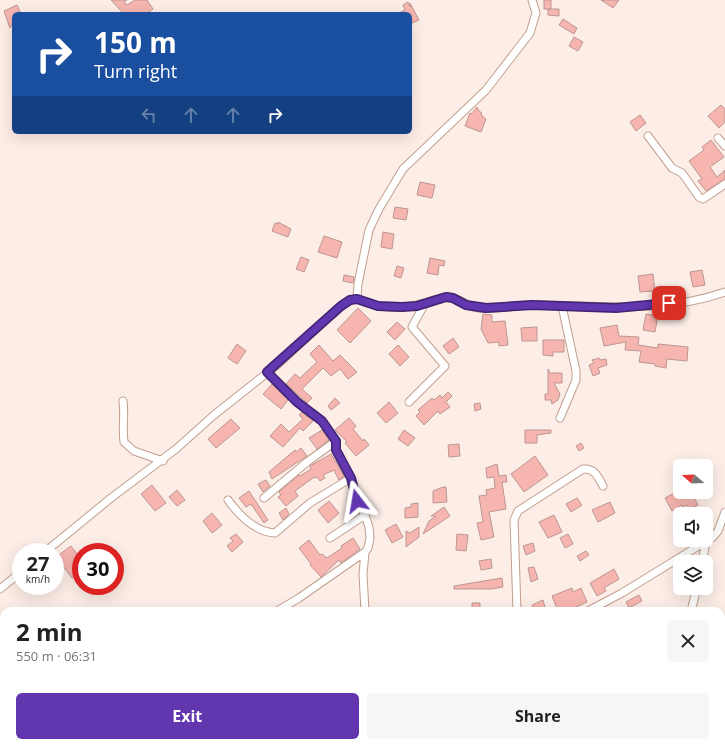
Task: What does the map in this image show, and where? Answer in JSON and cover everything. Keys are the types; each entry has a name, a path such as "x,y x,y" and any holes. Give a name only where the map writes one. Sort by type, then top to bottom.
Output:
{"street":[{"path":"357,299 368,236 379,209 403,169 486,90 530,33 536,13 532,0"},
{"path":"648,136 667,162 676,171 682,173 699,196 703,199 725,184"},
{"path":"718,138 725,146"},
{"path":"56,543 111,498 163,461 214,415 267,372 341,306 350,300 357,299 388,308 425,303 446,297 453,298 466,305 477,308 562,306 616,308 647,306 703,298 725,292"},
{"path":"409,402 445,366 412,327 425,303"},
{"path":"560,418 576,380 576,371 562,306"},
{"path":"267,372 297,402 322,421 336,441 336,450 351,478 357,501 365,515 370,538 368,548 365,552 284,607"},
{"path":"123,401 125,414 123,434 124,442 134,451 163,461"},
{"path":"264,498 307,462 336,441"},
{"path":"517,607 514,520 518,511 583,469 591,470 596,473 603,486"},
{"path":"228,500 244,519 268,532 275,533 310,503 351,478"},
{"path":"713,536 718,531 725,512"},
{"path":"330,538 365,515"},
{"path":"596,607 622,593 698,547"},
{"path":"365,552 363,574 365,607"},
{"path":"0,589 12,579"},
{"path":"692,607 695,595"}],"building":[{"path":"111,0 127,0 124,2 127,5 135,0 147,0 153,9 149,12 122,12"},
{"path":"544,0 551,0 551,9 544,9"},
{"path":"601,0 619,0 613,8"},
{"path":"408,2 410,7 410,3 419,20 412,23 412,12 401,12 405,10 403,5"},
{"path":"17,5 20,12 12,12 12,25 10,28 4,11"},
{"path":"548,9 559,9 559,16 548,15"},
{"path":"563,19 577,28 574,34 559,25"},
{"path":"574,37 583,42 578,51 569,46"},
{"path":"721,105 725,109 725,122 719,128 708,116"},
{"path":"477,107 482,113 481,115 486,119 481,132 465,126 470,113 471,114"},
{"path":"640,115 646,123 636,131 630,122"},
{"path":"711,140 724,157 710,167 717,177 725,170 725,179 706,191 698,181 702,179 689,161 704,150 702,147"},
{"path":"420,182 435,185 432,198 417,195"},
{"path":"395,207 408,209 406,220 393,218"},
{"path":"278,222 291,229 288,237 272,231 275,223 278,224"},
{"path":"383,232 394,234 392,249 381,247"},
{"path":"324,236 342,242 337,258 318,252"},
{"path":"301,257 309,260 304,272 296,269"},
{"path":"430,258 445,261 444,266 439,265 438,275 427,273"},
{"path":"397,266 404,268 401,278 394,276"},
{"path":"702,270 705,285 693,287 690,272"},
{"path":"653,274 655,291 640,292 638,276"},
{"path":"344,275 354,277 353,283 343,281"},
{"path":"358,308 371,321 350,343 337,330"},
{"path":"483,314 492,315 492,322 505,321 508,345 499,346 499,342 488,343 481,329"},
{"path":"646,314 658,316 655,332 643,330"},
{"path":"397,322 405,329 395,340 387,332"},
{"path":"617,325 619,336 639,337 638,345 658,348 658,344 688,347 687,361 667,359 666,368 655,366 655,364 639,362 641,351 625,350 626,342 604,346 600,328"},
{"path":"537,327 537,341 522,341 521,328"},
{"path":"453,338 459,347 449,354 443,346"},
{"path":"543,340 564,340 564,352 553,352 553,356 543,355"},
{"path":"237,344 246,351 237,364 228,358"},
{"path":"319,345 333,361 340,355 357,372 348,379 340,369 331,376 323,368 302,389 312,398 307,403 286,384 295,374 300,378 317,362 310,354"},
{"path":"398,345 409,357 400,366 389,354"},
{"path":"599,358 600,360 606,359 607,365 598,368 600,373 593,376 589,365 594,363 592,360"},
{"path":"548,369 550,373 562,373 562,383 554,383 560,394 558,400 552,404 551,400 545,400 545,394 548,394"},
{"path":"272,384 288,400 281,409 263,394"},
{"path":"448,392 452,396 446,402 450,407 440,414 438,411 424,425 416,416 420,412 418,410 432,398 434,400 440,395 442,398"},
{"path":"335,398 340,403 331,410 328,406"},
{"path":"389,402 398,413 386,423 377,413"},
{"path":"480,403 481,409 475,411 474,404"},
{"path":"302,412 313,421 303,431 300,428 283,447 270,436 281,424 289,432 303,419 299,415"},
{"path":"349,418 356,426 353,429 363,441 364,439 369,445 356,456 345,443 347,442 335,430"},
{"path":"231,419 240,428 216,448 208,439"},
{"path":"322,430 329,440 317,449 309,438"},
{"path":"404,430 415,438 408,446 398,439"},
{"path":"525,430 551,430 551,433 537,435 537,443 525,443"},
{"path":"581,443 584,448 579,451 576,446"},
{"path":"459,444 460,456 449,457 448,445"},
{"path":"301,448 307,456 272,479 269,472 295,450 296,452"},
{"path":"331,454 344,476 339,480 334,470 323,475 325,478 320,481 317,477 313,478 295,491 298,496 286,506 278,497 281,495 279,492 299,475 300,476 311,469 310,466"},
{"path":"535,456 548,475 524,492 511,474"},
{"path":"497,464 499,476 506,475 507,482 502,482 506,509 489,512 494,537 481,540 477,523 483,522 479,496 487,495 486,490 495,488 494,477 487,478 486,468"},
{"path":"266,480 270,486 263,492 258,484"},
{"path":"152,485 166,503 155,511 141,494"},
{"path":"446,487 447,502 433,503 433,491"},
{"path":"177,490 185,500 177,506 169,497"},
{"path":"249,491 268,520 264,523 251,504 246,507 239,498"},
{"path":"673,494 673,499 695,499 698,505 694,507 688,507 687,505 683,507 682,505 679,507 673,507 672,511 665,498"},
{"path":"577,498 582,505 571,512 566,504"},
{"path":"329,501 339,513 328,523 318,510"},
{"path":"610,502 615,513 598,522 592,510"},
{"path":"418,503 418,517 405,518 405,508 411,507 411,504"},
{"path":"444,507 450,516 423,534 429,521 436,516 431,516"},
{"path":"286,508 289,514 283,520 279,513"},
{"path":"212,513 222,525 212,533 203,521"},
{"path":"554,515 562,532 548,538 539,522"},
{"path":"396,524 403,537 392,543 385,530"},
{"path":"419,527 419,537 406,547 406,531 410,533"},
{"path":"236,534 243,542 232,552 227,546 233,541 230,538"},
{"path":"457,534 468,535 466,551 456,550"},
{"path":"568,534 573,544 565,548 560,538"},
{"path":"353,538 360,549 341,563 339,560 321,577 310,565 311,564 299,548 309,540 320,555 322,554 327,558 342,548 341,546"},
{"path":"533,543 535,551 526,555 523,546"},
{"path":"71,546 72,547 72,578 64,568 64,551"},
{"path":"586,551 589,555 580,561 577,556"},
{"path":"491,559 492,568 481,570 479,561"},
{"path":"534,567 538,579 531,582 528,568"},
{"path":"614,569 619,579 604,588 606,591 597,596 590,583"},
{"path":"502,578 503,587 491,589 454,589 454,586"},
{"path":"572,588 573,592 581,588 587,602 576,607 556,607 552,596"},
{"path":"639,595 642,601 631,607 628,607 626,602"},
{"path":"543,600 545,607 533,607 532,605"},
{"path":"472,603 480,603 480,607 472,607"}],"route":[{"path":"357,501 351,478 336,450 336,441 322,421 297,402 267,372 277,365 329,315 350,300 357,299 365,303 388,308 417,306 446,297 453,298 466,305 477,308 532,305 616,308 669,303"}]}
